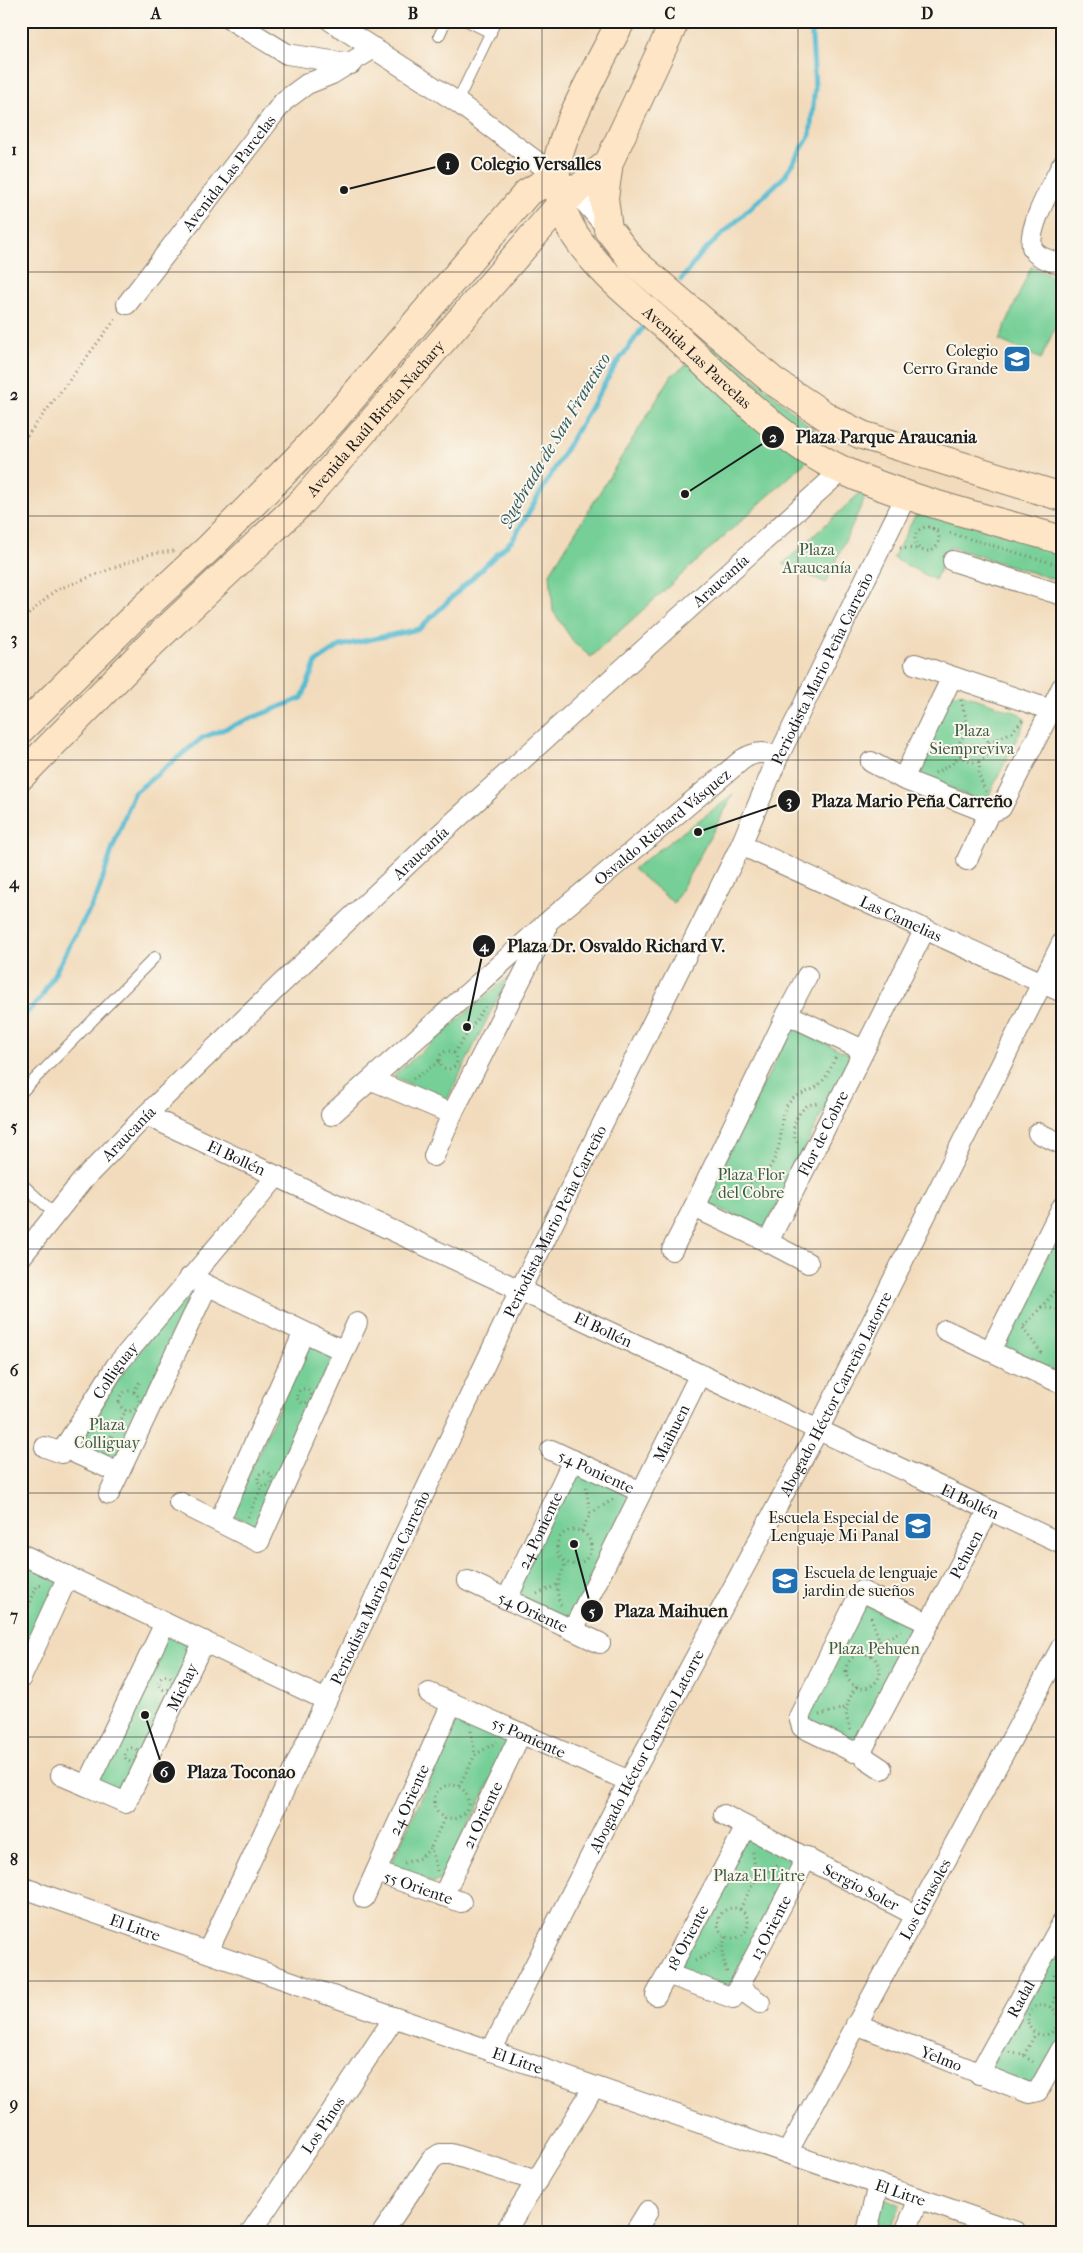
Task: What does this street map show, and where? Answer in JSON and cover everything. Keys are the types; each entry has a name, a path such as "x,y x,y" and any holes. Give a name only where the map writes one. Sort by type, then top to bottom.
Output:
{"main road":[{"path":"564,190 559,154 570,126 621,21"},
{"name":"Avenida Raúl Bitrán Nachary","path":"21,776 152,644 276,529 358,438 564,190 609,162 675,21"},
{"path":"608,229 604,198 609,162"},
{"name":"Avenida Raúl Bitrán Nachary","path":"21,729 131,620 209,548 334,419 527,193 564,190"},
{"name":"Avenida Las Parcelas","path":"564,190 570,226 578,240 600,266 756,409 802,447 842,470 907,494 1062,540"},
{"name":"Avenida Las Parcelas","path":"608,229 633,261 751,363 773,381 830,419 862,435 1062,498"},
{"path":"334,419 358,438"}],"street":[{"path":"233,21 287,54 351,64"},
{"name":"Avenida Las Parcelas","path":"331,21 457,102 564,190 608,229"},
{"name":"Avenida Las Parcelas","path":"126,304 284,101 307,84 351,64 374,48"},
{"path":"1062,165 1031,232 1030,244 1034,251 1042,258 1062,265"},
{"name":"Araucanía","path":"21,1257 82,1181 146,1115 428,845 842,470"},
{"name":"Periodista Mario Peña Carreño","path":"208,1952 520,1290 741,845 778,757 907,494"},
{"path":"953,561 1062,595"},
{"path":"915,664 951,679 1042,707"},
{"path":"905,776 951,679"},
{"path":"967,860 995,811 1042,707 1062,687"},
{"name":"Osvaldo Richard Vásquez","path":"331,1115 551,919 744,759 750,755 764,752 778,757"},
{"path":"871,762 995,811"},
{"name":"Las Camelias","path":"741,845 1062,992"},
{"name":"Osvaldo Richard Vásquez","path":"434,1156 452,1114 551,919"},
{"name":"Flor de Cobre","path":"768,1242 925,929"},
{"name":"Abogado Héctor Carreño Latorre","path":"492,2052 629,1781 818,1430 1062,943"},
{"path":"672,1250 807,976"},
{"path":"787,1014 864,1050"},
{"path":"372,1080 452,1114"},
{"name":"El Bollén","path":"146,1115 1062,1544"},
{"path":"1038,1132 1062,1144"},
{"name":"Colliguay","path":"67,1450 64,1448 116,1366 277,1176"},
{"path":"695,1205 808,1263"},
{"path":"994,1353 1062,1206"},
{"path":"190,1277 344,1351"},
{"path":"109,1494 208,1286"},
{"path":"179,1502 259,1542 356,1323"},
{"path":"945,1330 994,1353 1060,1380"},
{"path":"219,1522 304,1332"},
{"name":"Maihuen","path":"575,1627 700,1374"},
{"path":"45,1447 62,1453 67,1450 119,1473"},
{"name":"54 Poniente","path":"551,1450 572,1463 641,1492"},
{"name":"24 Poniente","path":"507,1599 572,1463"},
{"name":"Pehuen","path":"858,1750 989,1510"},
{"path":"22,1556 68,1576 326,1700"},
{"path":"21,1678 68,1576"},
{"name":"54 Oriente","path":"468,1581 575,1627 600,1643"},
{"path":"882,1769 864,1757 858,1750 802,1719 859,1594 928,1623"},
{"path":"87,1786 165,1623"},
{"name":"Michay","path":"61,1775 126,1802 204,1641"},
{"name":"Los Girasoles","path":"787,2153 1062,1646"},
{"name":"55 Poniente","path":"429,1693 629,1781"},
{"name":"24 Oriente","path":"364,1898 452,1703"},
{"name":"21 Oriente","path":"451,1895 519,1732"},
{"name":"Sergio Soler","path":"724,1815 745,1830 916,1915"},
{"name":"18 Oriente","path":"656,1995 745,1830"},
{"name":"13 Oriente","path":"736,1993 806,1860"},
{"name":"55 Oriente","path":"378,1868 451,1895"},
{"name":"El Litre","path":"21,1887 492,2052 1016,2232"},
{"name":"Radal","path":"981,2075 1062,1922"},
{"path":"671,1967 760,2004"},
{"name":"Los Pinos","path":"251,2232 394,2018"},
{"name":"Yelmo","path":"856,2024 981,2075 1034,2091"},
{"path":"1034,2091 1062,2048"},
{"path":"505,2232 594,2087"},
{"path":"383,2232 432,2159 440,2154 451,2154 537,2181"},
{"path":"867,2232 878,2184"},
{"path":"905,2232 919,2199"},
{"path":"635,2232 648,2210"}],"lane":[{"path":"439,36 446,21"},
{"path":"467,21 491,33"},
{"path":"457,102 496,21"},
{"path":"21,1093 155,957"},
{"path":"21,1183 55,1214"}],"path":[{"path":"21,444 126,304"},
{"path":"932,528 938,534 937,546 931,551 923,551 915,543 915,535 920,529 932,528 1062,566"},
{"path":"21,621 56,590 81,580 150,554 209,548"},
{"path":"951,679 962,704 970,733"},
{"path":"988,743 1012,732 1042,707"},
{"path":"970,733 983,735 988,743 988,753 979,762 980,779 995,811"},
{"path":"905,776 920,777 938,772 952,764 961,755 961,741 970,733"},
{"path":"961,755 968,761 979,762"},
{"path":"695,1205 747,1187 763,1177 775,1160 782,1117 788,1103 816,1087 830,1073 838,1054 839,1038"},
{"path":"396,1090 440,1062 441,1056 445,1052 451,1052 457,1058 457,1064 450,1069 445,1069 440,1062"},
{"path":"994,1353 1041,1308 1062,1284"},
{"path":"1041,1308 1062,1310"},
{"path":"131,1391 139,1397 139,1403 132,1411 126,1410 121,1406 119,1400 122,1394 131,1391"},
{"path":"107,1444 126,1410"},
{"path":"572,1463 585,1484 590,1513 582,1531"},
{"path":"248,1516 262,1486"},
{"path":"590,1513 614,1499 641,1492"},
{"path":"576,1530 582,1531 590,1539 592,1550 590,1555 586,1560 577,1565 566,1563 558,1554 557,1542 564,1533 576,1530"},
{"path":"566,1563 557,1585 559,1600 575,1627"},
{"path":"859,1594 870,1614 880,1642"},
{"path":"871,1657 880,1642 909,1628 928,1623"},
{"path":"858,1655 871,1657 879,1668 878,1678 871,1686 866,1688 856,1687 848,1679 846,1667 858,1655"},
{"path":"856,1687 845,1708 847,1722 858,1750"},
{"path":"802,1719 845,1708"},
{"path":"459,1786 475,1755 519,1732"},
{"path":"443,1786 459,1786 467,1795 468,1806 461,1815 450,1819 445,1817 436,1810 434,1800 436,1794 443,1786"},
{"path":"378,1868 398,1865 420,1858 432,1848 445,1817"},
{"path":"745,1830 753,1852 756,1878"},
{"path":"432,1848 434,1866 451,1895"},
{"path":"740,1909 756,1878 780,1864 806,1860"},
{"path":"725,1909 740,1909 747,1917 747,1927 741,1936 736,1938 726,1937 719,1930 719,1916 725,1909"},
{"path":"671,1967 699,1960 712,1953 726,1937"},
{"path":"723,1942 723,1962 736,1993"},
{"path":"1051,2007 1062,1985"},
{"path":"1041,2005 1051,2007 1055,2010 1058,2020 1055,2029 1046,2035 1036,2033 1028,2022 1030,2012 1041,2005"},
{"path":"1024,2055 1036,2033"},
{"path":"981,2075 1000,2057 1010,2052 1024,2055 1033,2062 1038,2074 1034,2091"}],"green space":[{"path":"1031,267 1062,281 1062,312 1041,359 999,340"},
{"path":"716,345 820,435 808,460 591,657 575,644 553,611 550,573 672,375"},
{"name":"Plaza Araucanía","path":"861,492 866,495 826,583 783,564"},
{"path":"925,510 1062,552 1062,582 950,547 935,580 893,558 915,516"},
{"name":"Plaza Siempreviva","path":"961,693 1020,714 1026,720 985,803 913,773 949,694"},
{"path":"733,795 674,903 633,869"},
{"path":"508,977 446,1102 393,1076"},
{"name":"Plaza Flor del Cobre","path":"792,1028 851,1055 765,1228 704,1202"},
{"path":"1062,1227 1062,1352 1051,1372 1002,1348"},
{"name":"Plaza Colliguay","path":"183,1298 189,1303 116,1461 78,1445 125,1368"},
{"path":"308,1344 334,1355 257,1527 231,1514"},
{"path":"572,1471 629,1491 630,1499 576,1617 566,1620 523,1599 517,1589"},
{"path":"26,1561 61,1580 21,1667 21,1573"},
{"name":"Plaza Pehuen","path":"867,1602 913,1622 918,1631 862,1740 851,1746 805,1716"},
{"path":"166,1634 197,1649 126,1797 94,1781"},
{"path":"469,1717 508,1733 508,1745 442,1879 433,1883 397,1870 392,1862 458,1718"},
{"name":"Plaza El Litre","path":"745,1838 753,1838 795,1859 733,1985 725,1988 682,1973 679,1965"},
{"path":"1062,1936 1062,2039 1034,2089 988,2071"},
{"path":"884,2198 901,2205 888,2232 871,2232"}],"waterway":[{"name":"Quebrada de San Francisco","path":"681,280 701,254 785,176 810,135 815,87 811,21"},
{"name":"Quebrada de San Francisco","path":"21,1019 41,998 97,896 113,847 134,793 202,738 302,698 316,662 340,646 419,629 513,539 615,366 644,326"}],"place":[{"name":"Colegio Versalles","path":"344,190"},
{"name":"Colegio Cerro Grande","path":"1017,359"},
{"name":"Plaza Parque Araucania","path":"685,494"},
{"name":"Plaza Mario Peña Carreño","path":"698,832"},
{"name":"Plaza Dr. Osvaldo Richard V.","path":"467,1027"},
{"name":"Escuela Especial de Lenguaje Mi Panal","path":"918,1526"},
{"name":"Plaza Maihuen","path":"574,1544"},
{"name":"Escuela de lenguaje jardin de sueños","path":"785,1581"},
{"name":"Plaza Toconao","path":"145,1715"}]}
